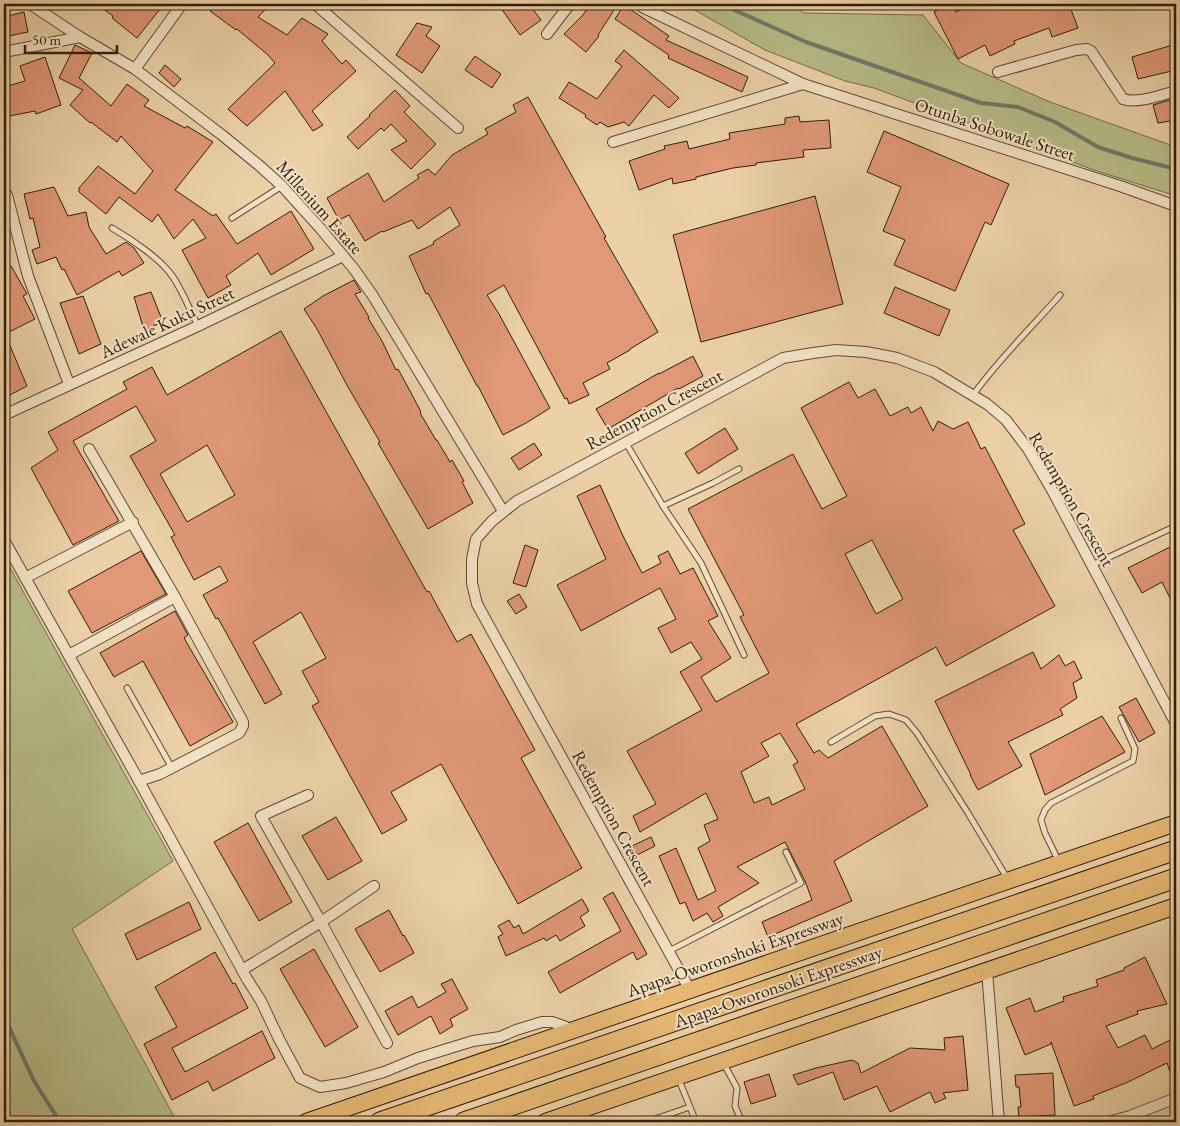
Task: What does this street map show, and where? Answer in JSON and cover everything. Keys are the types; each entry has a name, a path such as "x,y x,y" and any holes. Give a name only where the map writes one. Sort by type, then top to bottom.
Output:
{"highway":[{"name":"Apapa-Oworonsoki Expressway","path":"380,1122 1176,850"},
{"name":"Apapa-Oworonsoki Expressway","path":"464,1122 1176,878"}],"main road":[{"name":"Apapa-Oworonshoki Expressway","path":"306,1122 1176,823"},
{"path":"545,1122 586,1116 678,1077 1176,906"}],"street":[{"name":"Millenium Estate","path":"30,4 80,37 135,69 222,135 282,186 354,269 373,296 504,511"},
{"path":"135,69 182,4"},
{"path":"315,4 458,128"},
{"path":"547,34 570,4"},
{"name":"Otunba Sobowale Street","path":"642,8 804,84 1176,206"},
{"path":"4,52 80,37"},
{"path":"998,72 1076,50 1087,49 1091,51 1123,98 1129,101 1176,91"},
{"path":"613,142 804,84"},
{"path":"7,195 28,276 69,384"},
{"name":"Adewale Kuku Street","path":"4,415 198,326 343,256"},
{"name":"Redemption Crescent","path":"690,990 477,604 472,583 472,559 476,539 492,521 517,502 783,358 836,350 866,352 897,358 934,372 987,404 1006,420 1028,449 1052,490 1176,724"},
{"path":"89,449 175,597 243,722 239,733 160,774 139,781"},
{"path":"25,578 132,522"},
{"path":"4,540 242,970 261,1001 300,1078 320,1087 346,1084 384,1072 418,1058 473,1041 500,1036 542,1022 552,1022 566,1028 570,1032"},
{"path":"69,655 175,597"},
{"path":"308,796 260,816 388,1043"},
{"path":"242,970 321,922 374,886"},
{"path":"987,971 999,1122"},
{"path":"1108,1122 1131,1119 1176,1098"}],"lane":[{"path":"232,218 282,186"},
{"path":"112,228 136,243 166,268 178,286 198,326"},
{"path":"973,395 999,361 1060,295"},
{"path":"626,443 663,506 701,563 744,655"},
{"path":"663,506 713,484 739,468"},
{"path":"1091,565 1176,526"},
{"path":"127,688 172,768"},
{"path":"831,742 875,716 889,714 906,720 917,733 968,812 1008,881"},
{"path":"1059,863 1041,820 1045,810 1051,804 1133,761 1135,749 1120,718"},
{"path":"669,951 801,883 786,852"},
{"path":"722,1062 737,1088 735,1106 742,1122"},
{"path":"678,1077 696,1122"},
{"path":"646,1122 690,1107"}],"green space":[{"path":"684,4 796,4 803,13 923,15 961,63 1050,102 1176,147 1176,196 1094,170 874,88 845,81 765,50"},
{"path":"4,557 173,861 72,929 177,1122 4,1122"}],"building":[{"path":"96,4 164,4 137,38 112,18 113,16"},
{"path":"216,4 271,4 258,17 287,35 302,18 328,34 322,41 342,64 346,60 356,71 312,111 323,125 313,131 285,91 247,126 228,109 275,63 237,29 210,11"},
{"path":"498,4 529,4 541,20 520,35"},
{"path":"591,4 604,4 614,10 599,36 586,52 564,34"},
{"path":"952,4 956,12 973,4 1069,4 1078,28 1052,37 1049,28 1014,41 1015,44 990,56 985,45 958,59 934,12"},
{"path":"624,5 669,36 666,40 748,77 742,92 668,58 669,55 615,19"},
{"path":"24,12 28,32 4,37 4,17"},
{"path":"417,23 432,27 426,36 440,46 422,73 396,55"},
{"path":"1176,44 1176,70 1138,79 1132,57"},
{"path":"75,45 92,53 79,78 111,106 127,84 149,100 144,106 185,128 187,126 213,142 175,190 213,216 216,214 237,244 291,211 314,249 271,275 258,253 226,276 231,285 208,298 182,250 206,238 193,219 174,239 158,214 152,222 119,197 106,214 79,192 79,188 98,166 135,194 153,171 121,136 117,142 90,123 70,105 83,90 59,78"},
{"path":"624,50 679,98 669,108 654,95 629,126 624,122 608,127 600,122 597,125 585,117 586,115 559,98 569,82 597,99 622,66 615,61"},
{"path":"475,56 501,74 492,88 465,70"},
{"path":"45,57 61,105 36,114 35,111 4,117 4,87 25,81 20,66"},
{"path":"165,65 181,79 174,87 159,73"},
{"path":"395,90 410,106 404,112 436,144 411,169 391,150 407,141 391,124 384,131 381,128 358,149 347,137"},
{"path":"528,97 606,237 604,238 658,332 607,363 610,369 583,383 589,395 569,404 504,285 487,295 550,408 503,435 428,293 426,294 409,256 434,244 433,242 460,225 450,207 418,229 412,220 382,231 365,241 349,215 339,220 327,198 368,173 384,202 419,178 417,175 428,169 435,175 452,155 488,134 485,129 516,112 513,105"},
{"path":"1176,98 1176,120 1158,123 1153,105"},
{"path":"799,116 800,122 829,120 831,148 803,150 804,157 756,163 756,165 733,168 673,184 672,178 639,190 629,161 665,149 664,146 687,141 689,149 730,139 729,133 785,124 785,118"},
{"path":"884,131 1009,184 991,225 985,222 955,291 894,265 905,240 883,231 901,187 867,172"},
{"path":"54,187 68,216 86,212 89,227 106,254 126,242 134,248 144,263 122,276 119,271 77,295 56,257 37,264 32,250 40,247 33,218 30,219 24,194"},
{"path":"815,196 843,304 701,342 673,235"},
{"path":"11,266 27,294 23,296 35,319 5,334 27,386 4,398 4,269"},
{"path":"354,280 361,292 355,294 396,370 398,369 420,413 464,481 462,482 473,503 428,529 378,443 380,442 317,329 304,309 323,296"},
{"path":"895,287 950,310 939,336 884,313"},
{"path":"151,292 163,322 144,330 134,297"},
{"path":"83,296 101,344 79,354 60,303"},
{"path":"281,331 457,642 471,634 535,750 521,758 582,868 518,904 441,764 391,792 407,820 382,834 312,706 319,702 302,671 326,658 301,612 253,642 282,694 265,704 218,618 216,619 203,595 228,581 220,566 194,580 171,537 175,535 130,456 156,441 136,406 73,441 119,521 73,545 31,468 58,450 48,432 127,389 123,382 152,367 167,395","holes":["207,445 235,495 187,522 160,474"]},
{"path":"693,356 703,376 678,388 608,429 596,409"},
{"path":"849,382 858,398 875,389 890,416 908,407 911,413 921,407 933,431 938,421 953,429 968,422 981,449 985,447 1025,524 1013,530 1055,606 946,666 936,647 796,724 814,753 819,750 828,758 882,726 928,806 834,861 852,901 768,937 762,922 812,900 805,881 785,842 737,867 759,883 718,907 723,916 713,922 707,913 693,921 685,902 680,904 659,856 676,848 698,900 716,891 698,848 710,841 704,825 718,819 706,793 640,832 633,816 656,804 627,751 702,710 680,672 702,659 691,642 671,653 658,628 676,619 660,588 581,631 557,585 606,559 577,496 600,485 642,573 661,563 658,556 668,551 680,574 693,568 718,616 708,621 731,658 701,677 716,702 769,673 740,617 744,615 688,509 793,454 822,509 847,496 801,408","holes":["872,540 903,599 876,614 845,554","780,733 798,762 793,765 805,789 772,805 769,797 754,803 741,772 769,756 761,743"]},
{"path":"725,428 738,449 698,474 685,453"},
{"path":"534,443 542,455 519,470 511,458"},
{"path":"1176,544 1176,610 1162,582 1142,593 1128,568"},
{"path":"525,545 538,550 526,587 513,583"},
{"path":"141,551 166,594 92,633 68,591"},
{"path":"519,594 527,607 516,614 507,601"},
{"path":"175,611 188,635 184,638 233,722 190,746 143,661 114,677 100,653"},
{"path":"1033,652 1041,669 1059,655 1065,666 1074,661 1082,678 1073,683 1077,698 1060,709 1063,715 1008,742 1022,766 978,790 935,701"},
{"path":"1136,698 1155,733 1139,742 1119,707"},
{"path":"1102,716 1125,752 1045,795 1030,754"},
{"path":"336,817 362,861 328,880 302,836"},
{"path":"248,823 292,902 259,921 214,842"},
{"path":"651,837 655,846 637,855 632,846"},
{"path":"613,892 647,954 637,960 633,952 560,993 548,972 621,931 603,898"},
{"path":"582,899 589,911 580,917 585,926 560,941 556,935 546,941 544,938 506,956 498,937 503,934 498,926 509,920 514,928 519,925 523,934"},
{"path":"189,902 201,929 137,960 125,934"},
{"path":"389,910 414,953 380,972 355,929"},
{"path":"314,949 358,1027 325,1047 280,969"},
{"path":"215,952 248,1008 172,1048 185,1072 262,1031 275,1058 213,1091 208,1081 172,1100 144,1044 177,1027 155,987"},
{"path":"1145,957 1167,1004 1137,1011 1138,1014 1106,1026 1118,1048 1145,1035 1152,1049 1176,1037 1176,1086 1167,1063 1126,1083 1093,1096 1094,1099 1074,1106 1051,1042 1051,1044 1025,1055 1006,1008 1030,998 1035,1012 1064,1001 1063,997 1098,986 1096,980 1124,970 1124,968"},
{"path":"452,979 468,1009 450,1019 453,1026 440,1034 431,1016 398,1035 385,1011 412,996 418,1008 446,992 441,984"},
{"path":"963,1036 968,1090 943,1093 946,1098 935,1103 930,1092 890,1112 877,1086 844,1100 833,1072 798,1085 793,1075 852,1060 858,1063 861,1073 910,1048 945,1050 944,1038"},
{"path":"1053,1073 1055,1115 1019,1117 1018,1107 1021,1107 1019,1087 1016,1087 1015,1075"},
{"path":"769,1074 776,1096 751,1104 744,1082"}],"waterway":[{"path":"721,4 806,42 981,103 1018,107 1055,122 1098,147 1176,169"},
{"path":"4,1026 9,1027 34,1081 60,1122"}]}
